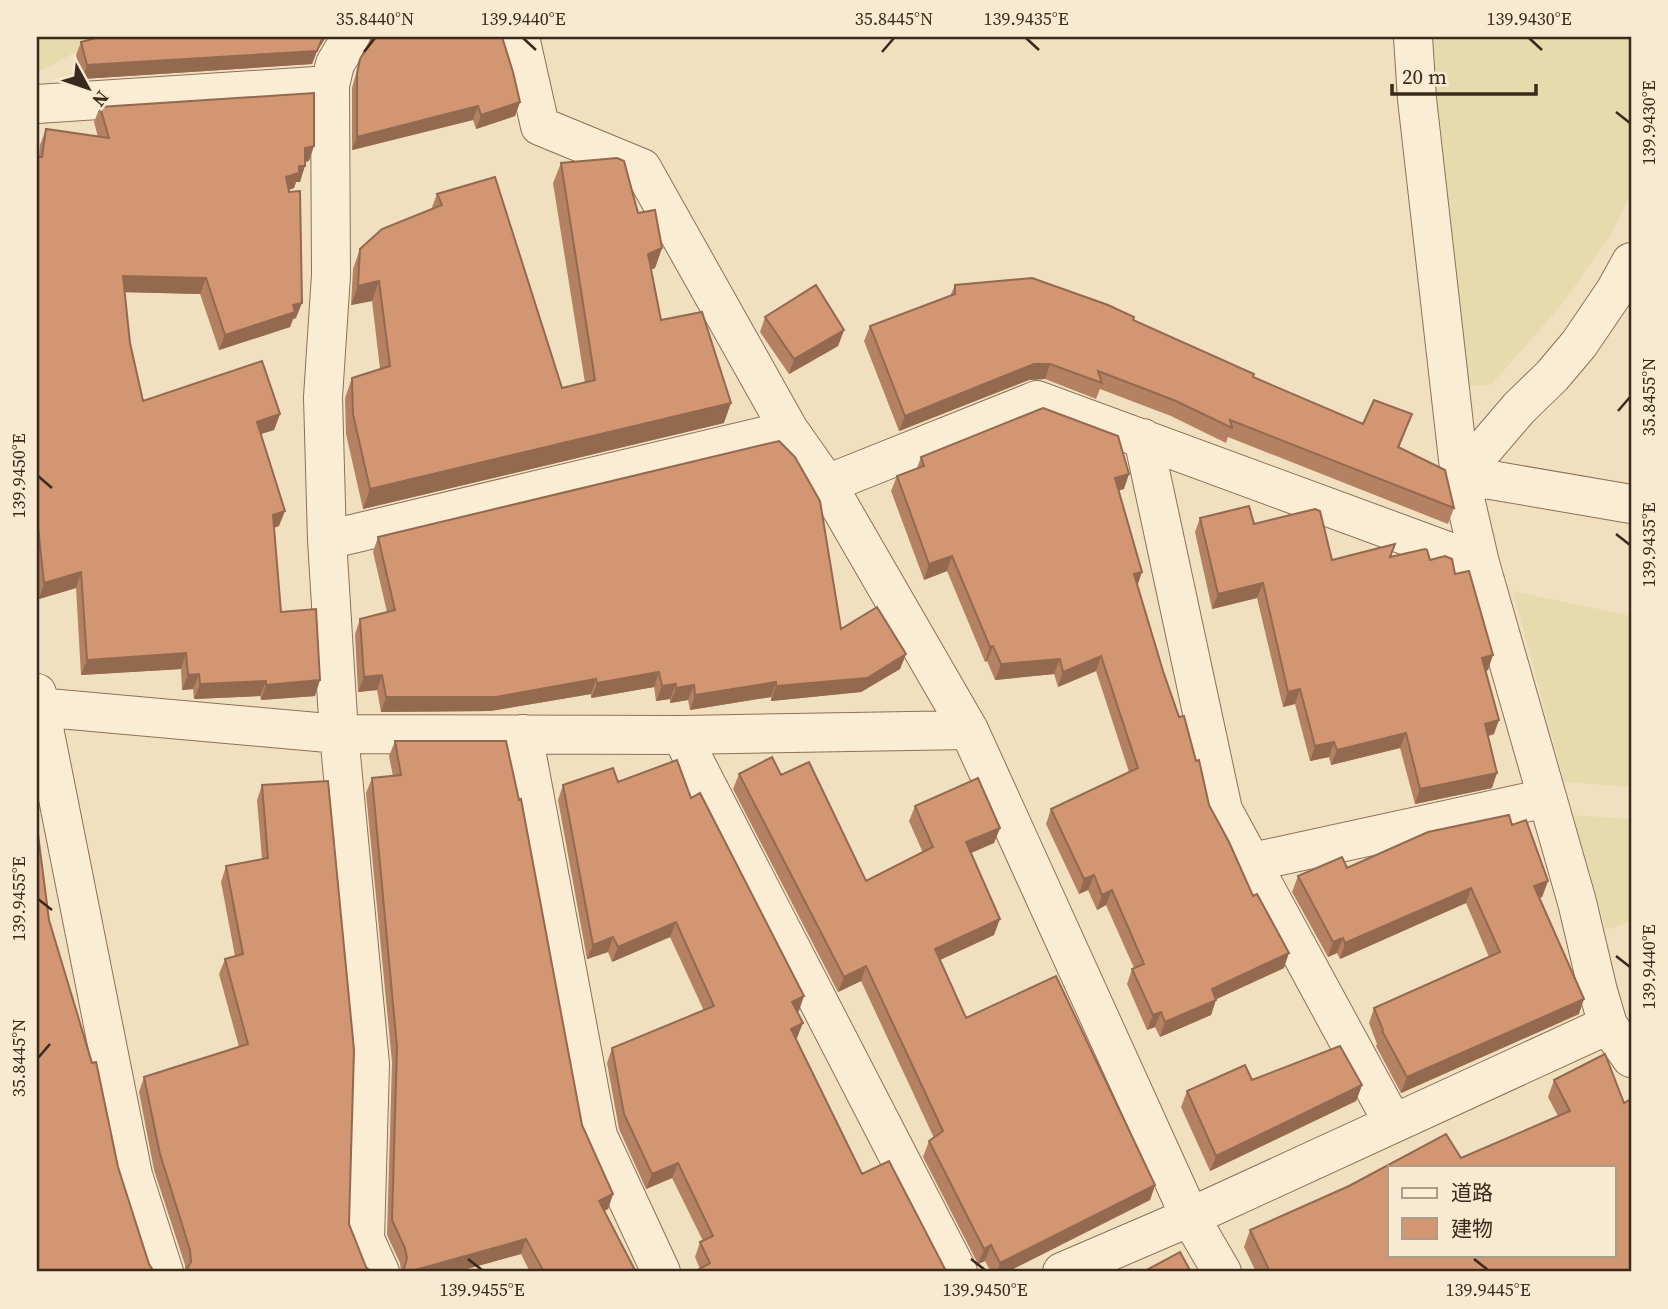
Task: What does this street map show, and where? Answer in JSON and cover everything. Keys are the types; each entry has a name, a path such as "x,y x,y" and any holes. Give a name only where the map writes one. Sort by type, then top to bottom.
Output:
{"street":[{"path":"351,37 335,64 330,85 331,275 323,397 327,540 339,734 370,1064 365,1239 380,1272"},
{"path":"520,37 540,126 642,168 789,430 827,484 969,730 1189,1217 1222,1272"},
{"path":"1413,37 1419,113 1460,477 1480,563 1577,902 1598,991 1608,1024 1631,1058"},
{"path":"37,104 330,85"},
{"path":"1460,477 1579,344 1631,262"},
{"path":"827,484 1037,400 1480,563"},
{"path":"327,540 789,430"},
{"path":"1143,438 1223,810 1393,1123"},
{"path":"1460,477 1631,504"},
{"path":"163,1272 133,1175 38,702 339,734 681,735 969,730"},
{"path":"523,734 598,1136 661,1272"},
{"path":"681,735 958,1272"},
{"path":"1252,862 1547,798"},
{"path":"1062,1272 1189,1217 1608,1024"}],"shaded area":[{"path":"37,37 103,37 37,73"},
{"path":"1427,37 1631,37 1631,193 1610,236 1563,303 1491,385 1465,386"},
{"path":"1513,591 1631,616 1631,787 1564,782"},
{"path":"1573,815 1631,819 1631,921 1606,930"}],"building":[{"path":"100,37 323,37 317,51 87,65 81,42"},
{"path":"373,37 502,37 520,102 481,115 478,106 357,137 357,74 360,59"},
{"path":"314,93 314,146 305,148 305,166 299,166 299,173 286,177 289,192 300,191 302,303 293,305 295,312 225,335 206,278 123,276 130,343 143,401 262,361 280,414 257,422 285,511 273,515 281,612 316,609 320,680 266,685 266,681 200,684 199,674 188,675 186,653 87,660 81,572 44,583 37,517 37,157 42,157 46,129 109,138 100,107"},
{"path":"617,158 624,161 638,213 655,210 662,248 648,254 661,320 702,312 731,403 370,489 353,414 352,378 390,366 379,281 358,286 360,249 382,229 442,205 437,194 495,177 562,388 595,380 561,163"},
{"path":"1032,278 1108,305 1134,317 1133,320 1254,374 1253,377 1363,424 1374,400 1412,414 1398,447 1445,470 1454,508 1230,420 1232,428 1176,401 1098,371 1102,383 1050,364 1034,364 905,416 870,326 955,294 955,285"},
{"path":"816,285 844,330 794,359 765,317"},
{"path":"1043,408 1118,436 1129,474 1115,478 1142,572 1134,574 1163,671 1179,717 1184,716 1196,761 1199,760 1209,805 1253,896 1257,894 1289,953 1212,989 1216,1000 1165,1022 1161,1012 1153,1015 1132,969 1144,964 1112,890 1102,895 1094,875 1084,879 1051,809 1138,768 1101,656 1063,672 1060,659 1001,664 993,646 990,647 952,556 929,564 897,476 924,466 921,457"},
{"path":"779,441 795,457 820,501 841,629 877,607 906,654 867,678 776,686 776,682 695,695 694,685 676,688 676,684 662,686 659,672 597,683 596,679 496,697 386,697 382,675 364,677 360,619 395,610 378,537"},
{"path":"1249,506 1254,524 1315,509 1320,511 1332,560 1395,544 1390,557 1425,549 1430,560 1445,556 1452,559 1455,574 1469,571 1493,655 1482,658 1499,720 1485,724 1497,773 1420,789 1406,733 1337,750 1334,742 1315,746 1300,689 1288,692 1263,583 1218,594 1200,518"},
{"path":"395,741 506,741 519,800 521,799 582,1125 613,1194 599,1201 636,1272 544,1272 526,1239 400,1272 404,1269 407,1258 392,1220 397,1047 372,778 401,775"},
{"path":"772,757 781,775 809,762 866,881 933,847 915,806 978,778 1000,828 966,842 1000,919 935,949 966,1018 1056,976 1155,1185 1000,1263 991,1245 984,1249 929,1141 943,1131 866,966 844,977 739,774"},
{"path":"677,760 691,798 700,793 804,996 792,1002 803,1023 791,1029 862,1174 889,1161 945,1269 939,1272 694,1272 710,1263 700,1242 713,1236 678,1163 652,1174 624,1114 612,1048 714,1006 676,922 618,947 613,937 593,945 563,785 613,768 618,782"},
{"path":"328,781 354,1050 349,1224 366,1267 371,1272 185,1272 191,1262 190,1250 160,1154 144,1077 248,1044 225,959 243,954 226,866 268,858 262,785"},
{"path":"1509,815 1512,825 1526,820 1548,881 1534,886 1584,999 1407,1077 1382,1031 1374,1008 1500,952 1471,888 1345,943 1343,938 1333,942 1298,876 1342,857 1347,868 1428,832"},
{"path":"37,827 49,920 92,1063 96,1062 118,1167 149,1264 154,1272 37,1272"},
{"path":"1340,1046 1362,1085 1216,1156 1187,1091 1245,1065 1252,1080"},
{"path":"1605,1054 1624,1103 1631,1099 1631,1272 1270,1272 1250,1230 1349,1186 1446,1134 1461,1158 1570,1111 1554,1080"},
{"path":"1180,1252 1191,1272 1143,1272"}]}
